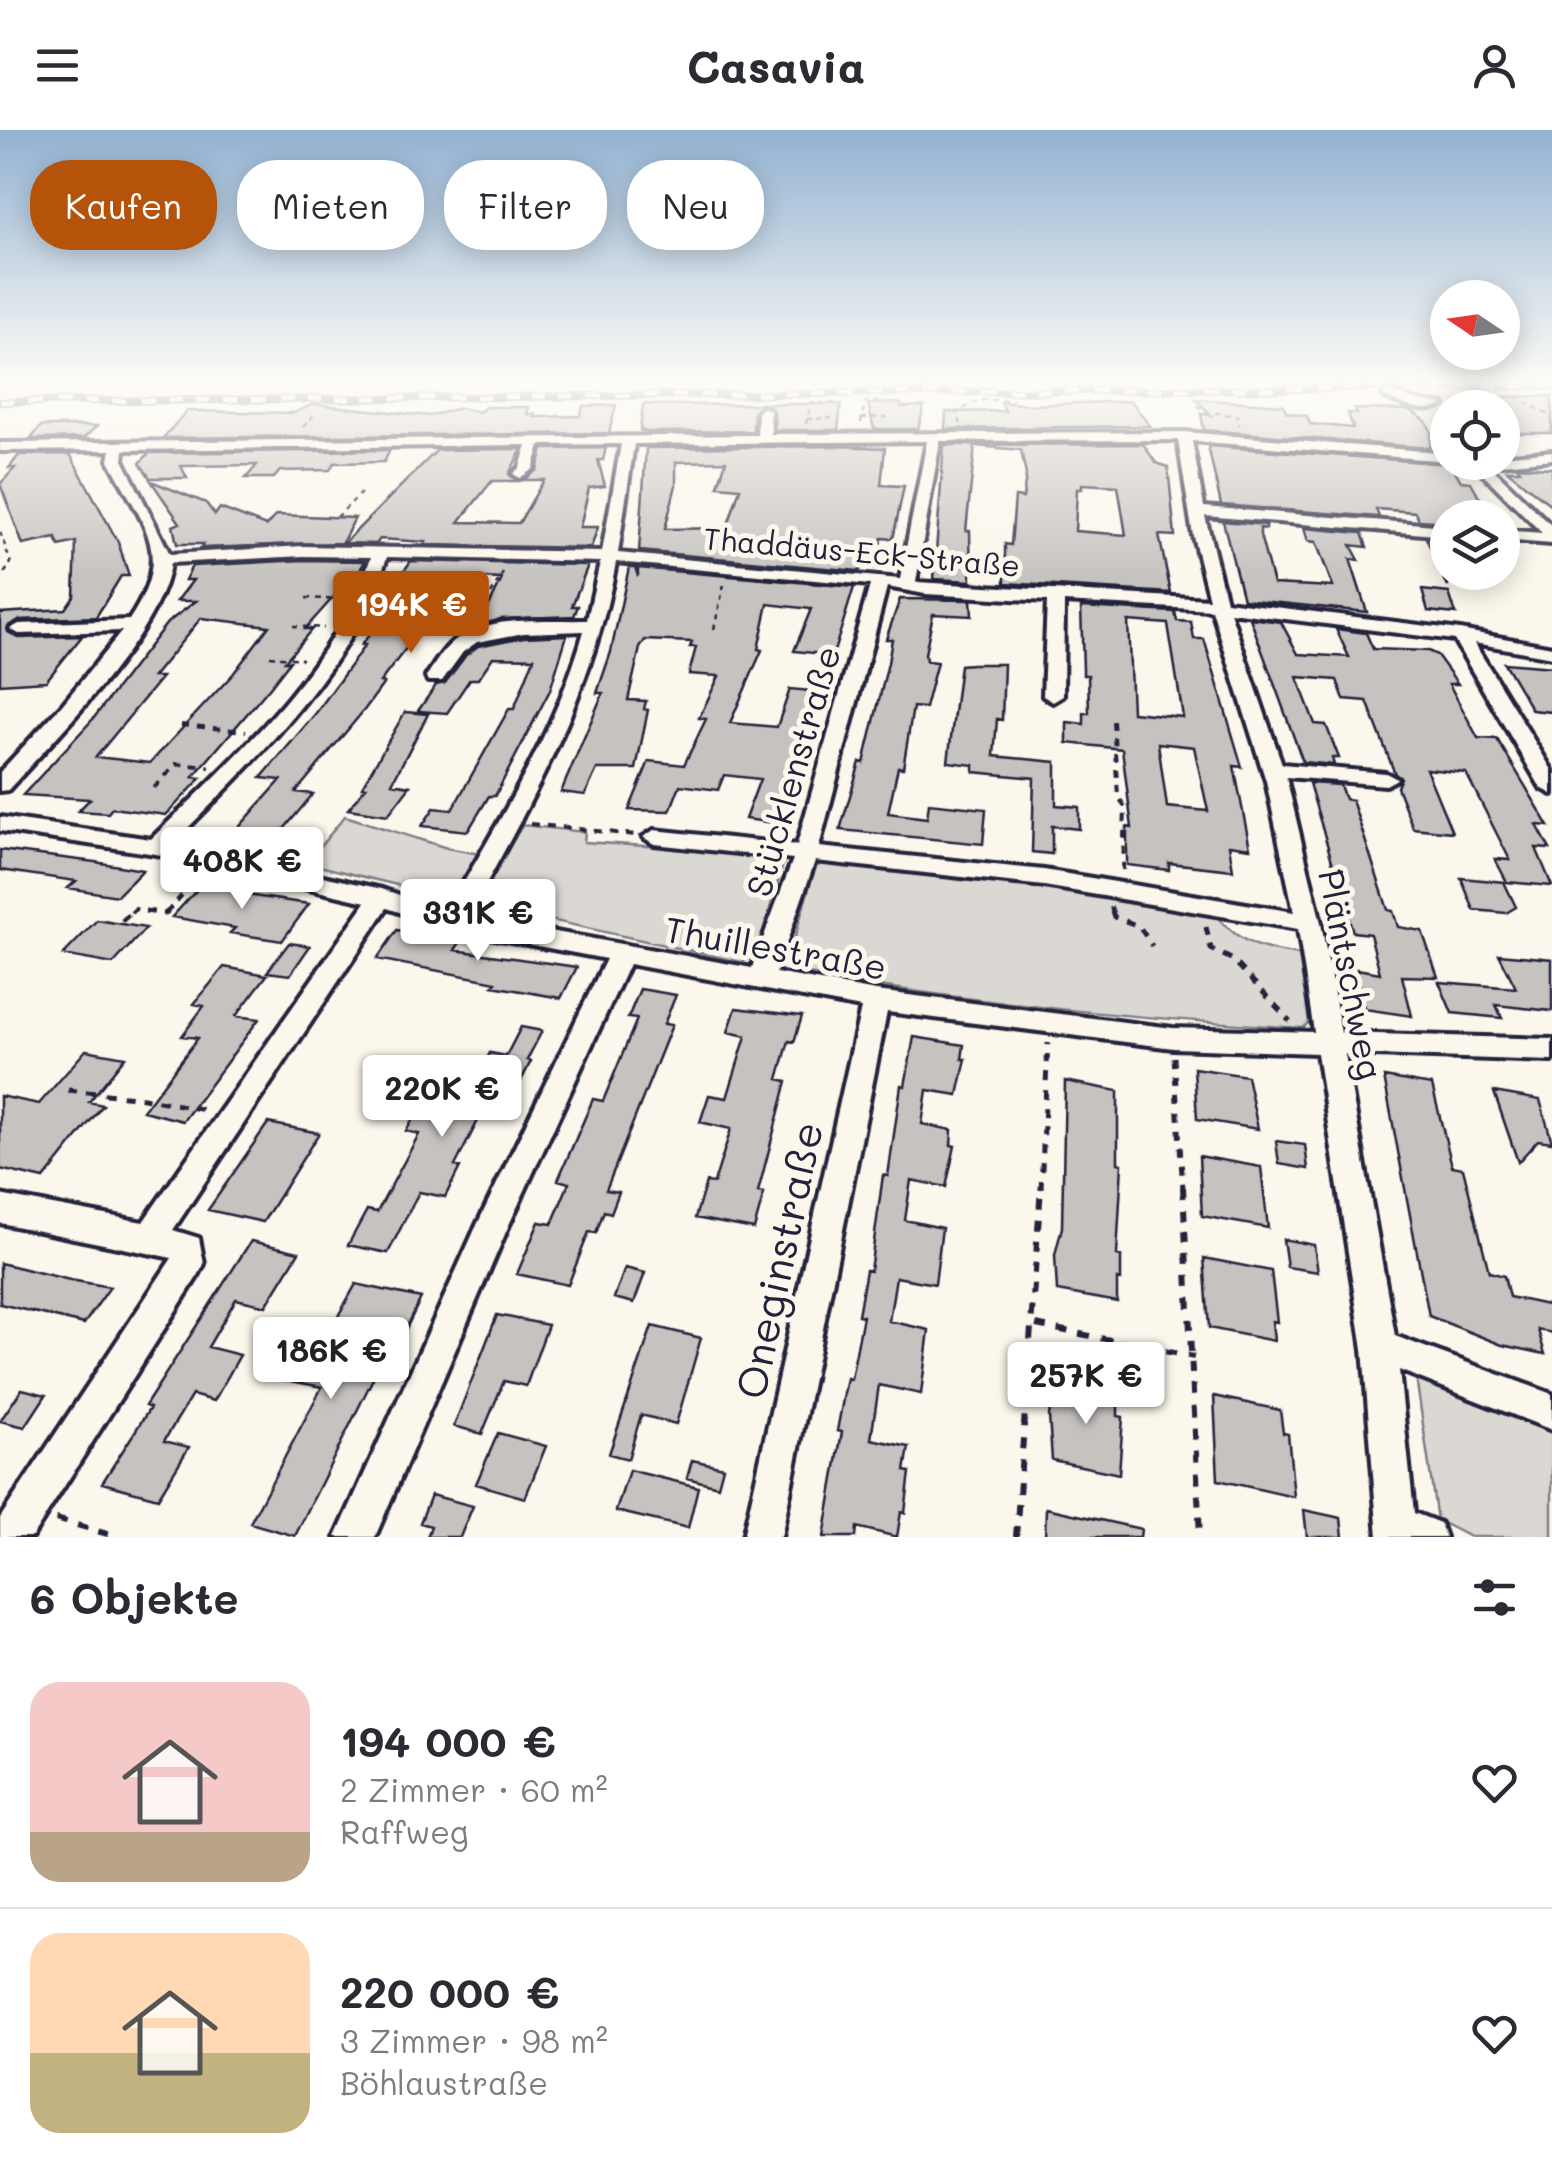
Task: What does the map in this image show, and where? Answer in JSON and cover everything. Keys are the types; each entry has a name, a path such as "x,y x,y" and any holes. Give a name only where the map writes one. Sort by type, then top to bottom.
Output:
{"street":[{"path":"0,448 40,448"},
{"path":"0,785 91,684 156,594 164,559 116,460 118,448"},
{"path":"520,474 526,470 532,448"},
{"path":"454,922 510,822 566,706 612,558 627,448"},
{"path":"907,584 932,448"},
{"name":"Pläntschweg","path":"1186,448 1218,605 1273,770 1309,923 1380,1349 1406,1533"},
{"path":"1335,448 1430,456"},
{"path":"1520,458 1552,455"},
{"path":"1496,480 1552,537"},
{"path":"1196,511 1430,530"},
{"path":"1520,536 1552,537"},
{"name":"Thaddäus-Eck-Straße","path":"164,559 286,551 612,558 880,581 925,589 1218,605 1460,635 1552,652"},
{"path":"156,847 234,769 323,660 362,602 376,573 380,552"},
{"name":"Stücklenstraße","path":"761,979 806,854 880,581"},
{"path":"1053,696 1056,596"},
{"path":"19,629 134,625"},
{"path":"436,677 460,645 474,636 532,626 594,626"},
{"path":"1460,635 1552,788"},
{"path":"1273,770 1386,779"},
{"name":"Thuillestraße","path":"0,824 156,847 382,898 454,922 876,1001 1173,1038 1552,1050"},
{"path":"654,837 1114,889 1309,923"},
{"path":"150,1238 382,898"},
{"path":"354,1537 484,1244 621,954"},
{"name":"Oneginstraße","path":"762,1537 876,1001"},
{"path":"0,1209 188,1248 188,1264 19,1524"},
{"path":"1380,1349 1406,1355 1552,1412"}],"path":[{"path":"337,517 362,492"},
{"path":"0,532 10,564 0,580"},
{"path":"492,594 512,555"},
{"path":"714,630 721,586 728,582 730,567"},
{"path":"306,598 362,602"},
{"path":"293,626 343,629"},
{"path":"270,656 323,660"},
{"path":"1112,721 1118,796 1125,807 1114,917 1139,926 1152,946"},
{"path":"181,726 266,732"},
{"path":"154,788 176,764 234,769"},
{"path":"510,822 654,837"},
{"path":"122,921 135,908 165,914 214,860"},
{"path":"1219,906 1206,925 1211,949 1234,960 1290,1021 1302,1042"},
{"path":"1016,1537 1034,1325 1049,1025"},
{"path":"1173,1038 1194,1357 1200,1537"},
{"path":"68,1090 144,1098 234,1115"},
{"path":"1034,1325 1194,1357"},
{"path":"19,1524 118,1537"}],"shaded area":[{"path":"345,816 447,848 480,854 457,897 450,898 307,863"},
{"path":"522,825 585,832 584,842 771,854 784,861 756,956 741,962 478,904"},
{"path":"824,863 1051,887 1217,916 1234,933 1254,944 1299,955 1309,1022 1303,1028 1112,1014 986,1001 797,972 788,961 815,867"},
{"path":"1415,1370 1552,1426 1552,1537 1470,1537 1437,1520"}],"building":[{"path":"606,448 603,460 598,460 605,486 589,488 580,527 598,527 591,548 424,545 426,542 380,539 376,544 344,543 437,450 522,449 509,474 517,481 492,481 459,522 519,523 544,480 523,480 537,470 543,449"},
{"path":"646,448 885,448 881,485 904,486 893,539 882,538 874,568 862,567 859,571 639,551","holes":["726,461 718,486 740,488 727,528 665,529 676,485 676,462"]},
{"path":"944,448 975,448 966,531 970,531 971,581 934,579"},
{"path":"994,448 1146,448 1156,463 1168,467 1175,536 1159,535 1171,593 1005,583 1005,544 1011,545 1015,497 1023,498 1026,475 1021,450","holes":["1082,484 1118,486 1126,535 1075,531 1077,489 1082,489"]},
{"path":"1208,448 1430,462 1430,480 1471,482 1481,500 1430,500 1430,521 1419,520 1415,512 1376,509 1379,517 1221,505"},
{"path":"390,450 384,462 334,463 330,470 280,471 274,478 246,478 257,465 181,466 187,478 150,478 140,463 149,453"},
{"path":"70,454 118,542 129,576 121,576 96,617 19,620 8,626 8,632 19,638 82,636 46,681 0,684 0,613 65,609 74,596 76,542 59,546 56,538 23,545 0,484 15,468 9,468 19,455"},
{"path":"1520,466 1552,468 1552,506 1520,480"},
{"path":"151,481 206,503 215,515 220,508 266,526 276,515 355,518 342,543 201,548 203,544 177,544 173,526 180,523"},
{"path":"1223,521 1266,525 1266,529 1260,528 1260,535 1273,584 1333,587 1316,542 1308,541 1304,528 1362,533 1367,547 1351,545 1359,560 1350,559 1367,612 1243,599"},
{"path":"365,561 353,582 348,581 305,629 312,629 285,661 290,661 193,777 201,778 166,815 112,808 108,813 78,811 90,799 23,795 93,719 167,623 196,601 177,601 193,580 185,580 192,566","holes":["201,618 269,626 233,674 150,763 96,757 162,677 153,677"]},
{"path":"411,561 588,565 572,606 578,606 574,616 500,619 452,637 433,625 425,635 417,634 380,682 384,683 365,709 296,792 313,794 275,840 233,834 281,780 261,778 316,713 386,614 380,614 411,576 400,576","holes":["453,577 502,579 484,616 426,611"]},
{"path":"629,567 635,567 638,576 638,568 854,587 833,655 794,651 811,609 768,604 758,649 762,650 730,723 777,727 790,689 823,692 806,750 802,750 799,758 793,757 775,823 745,819 760,779 724,775 718,790 680,785 670,811 629,810 649,761 684,765 706,719 699,718 719,676 689,674 696,647 690,647 692,642 645,640 640,648 628,700 646,701 644,709 648,710 636,769 597,769 585,795 561,792 603,693 597,693 611,652"},
{"path":"1422,590 1449,593 1456,614 1428,611"},
{"path":"900,599 971,600 972,616 933,614 925,654 926,661 937,662 925,708 913,707 903,768 898,767 888,813 927,818 929,803 986,809 983,844 840,830 860,762 864,763 888,663 892,639 886,639"},
{"path":"1081,607 1175,612 1177,621 1191,622 1194,639 1204,639 1242,767 1234,766 1250,848 1229,845 1233,870 1169,863 1169,870 1127,865 1127,827 1132,828 1122,749 1067,743 1067,722 1084,724 1084,713 1089,713 1088,675 1083,675","holes":["1128,621 1168,624 1183,717 1132,712","1158,743 1194,747 1208,811 1167,807"]},
{"path":"1250,618 1281,622 1298,654 1349,657 1336,629 1366,633 1373,649 1428,651 1437,655 1458,684 1449,684 1478,738 1497,739 1549,826 1537,825 1550,849 1536,848 1552,886 1507,882 1495,859 1510,860 1466,773 1426,769 1452,832 1413,828 1397,787 1401,778 1395,774 1367,701 1344,699 1337,680 1297,677 1315,724 1326,725 1339,758 1332,758 1334,765 1303,762"},
{"path":"567,635 550,690 495,796 489,796 468,831 422,826 434,808 452,810 509,709 514,709 534,658 493,657 478,679 470,679 447,713 418,711 436,685 445,683 478,646 524,637"},
{"path":"1504,663 1552,667 1552,712 1532,710"},
{"path":"1004,664 1002,720 997,719 994,756 1056,762 1056,805 1079,807 1079,829 1052,826 1052,854 1032,852 1034,778 974,772 974,765 948,762 960,665"},
{"path":"405,712 428,714 392,783 410,786 388,815 348,809 366,787 362,787"},
{"path":"1309,783 1340,785 1345,799 1352,800 1388,910 1393,911 1398,927 1422,931 1438,977 1402,976 1412,1016 1364,1009 1357,969 1380,973 1370,934 1353,932"},
{"path":"0,850 143,870 117,896 68,888 76,881 0,870"},
{"path":"1461,878 1504,882 1516,907 1506,913 1474,910"},
{"path":"203,883 243,889 239,894 309,904 282,941 230,933 235,928 172,917"},
{"path":"97,920 146,928 113,964 63,955"},
{"path":"397,930 461,941 455,950 577,967 561,998 493,986 496,982 377,959"},
{"path":"289,943 310,946 290,975 267,972"},
{"path":"1499,954 1552,959 1552,1011 1496,1005 1502,1018 1452,1013 1439,982 1516,988"},
{"path":"224,967 267,975 236,1016 259,1019 183,1121 143,1111 198,1038 182,1036 204,1006 194,1004"},
{"path":"640,989 676,995 664,1024 672,1025 606,1190 619,1192 611,1213 604,1211 596,1233 589,1232 568,1285 517,1274 539,1222 552,1224 569,1183 558,1180 593,1099 603,1101 637,1019 628,1018"},
{"path":"736,1008 802,1016 794,1042 789,1041 778,1079 787,1081 758,1192 764,1193 754,1229 695,1218 706,1182 714,1183 731,1129 700,1122 709,1095 727,1098 746,1036 728,1032"},
{"path":"521,1027 542,1031 527,1060 531,1061 518,1087 497,1083 455,1166 460,1167 445,1197 419,1192 388,1253 348,1245 367,1210 377,1212 419,1134 406,1131 439,1074 475,1081 490,1053 506,1056"},
{"path":"914,1037 964,1045 962,1059 966,1059 958,1095 927,1090 922,1124 952,1130 951,1145 955,1146 946,1187 911,1180 905,1220 942,1228 935,1284 896,1277 889,1321 929,1330 921,1394 879,1385 871,1439 909,1447 905,1513 901,1512 897,1537 857,1527 856,1537 824,1537 842,1432 837,1431 863,1316 858,1315 866,1270 870,1271 883,1175 888,1176 901,1085 905,1086"},
{"path":"86,1050 125,1057 89,1102 103,1105 44,1179 0,1169 0,1096 39,1104"},
{"path":"1194,1068 1247,1076 1258,1129 1197,1119"},
{"path":"1384,1077 1432,1085 1452,1166 1463,1168 1489,1272 1504,1276 1509,1297 1552,1306 1552,1333 1538,1330 1545,1354 1502,1345 1429,1316"},
{"path":"1065,1081 1118,1091 1118,1163 1122,1164 1117,1255 1121,1256 1121,1280 1117,1279 1117,1302 1057,1291 1055,1255 1062,1227"},
{"path":"1494,1092 1540,1100 1552,1142 1538,1140 1518,1162"},
{"path":"268,1123 319,1133 263,1222 208,1210"},
{"path":"1276,1141 1305,1145 1308,1169 1279,1164"},
{"path":"1199,1156 1261,1167 1268,1228 1202,1216"},
{"path":"1283,1239 1314,1245 1318,1272 1287,1267"},
{"path":"251,1241 299,1252 266,1306 236,1299 208,1347 240,1355 214,1401 192,1395 164,1441 189,1447 158,1498 102,1483 150,1408 145,1406"},
{"path":"1204,1258 1271,1271 1277,1322 1272,1321 1274,1341 1209,1328"},
{"path":"0,1263 110,1287 84,1324 0,1304"},
{"path":"625,1268 645,1273 634,1303 614,1298"},
{"path":"356,1284 421,1298 403,1335 395,1334 295,1536 250,1523 322,1387 270,1377 286,1347 348,1359 365,1327 336,1320"},
{"path":"497,1315 548,1325 526,1386 504,1381 482,1434 454,1426"},
{"path":"652,1326 701,1338 676,1424 641,1415 628,1459 609,1454"},
{"path":"1054,1379 1118,1393 1118,1416 1123,1417 1119,1474 1052,1460 1049,1416"},
{"path":"22,1389 46,1395 25,1427 0,1421"},
{"path":"1214,1396 1280,1410 1283,1433 1288,1434 1294,1497 1218,1480"},
{"path":"498,1433 546,1446 525,1498 476,1484"},
{"path":"692,1460 723,1467 718,1486 687,1478"},
{"path":"629,1470 698,1487 688,1528 616,1511"},
{"path":"431,1495 473,1506 460,1537 427,1537 431,1526 420,1523"},
{"path":"1046,1508 1141,1529 1140,1537 1045,1537"},
{"path":"1304,1510 1341,1518 1343,1537 1307,1537"}]}
